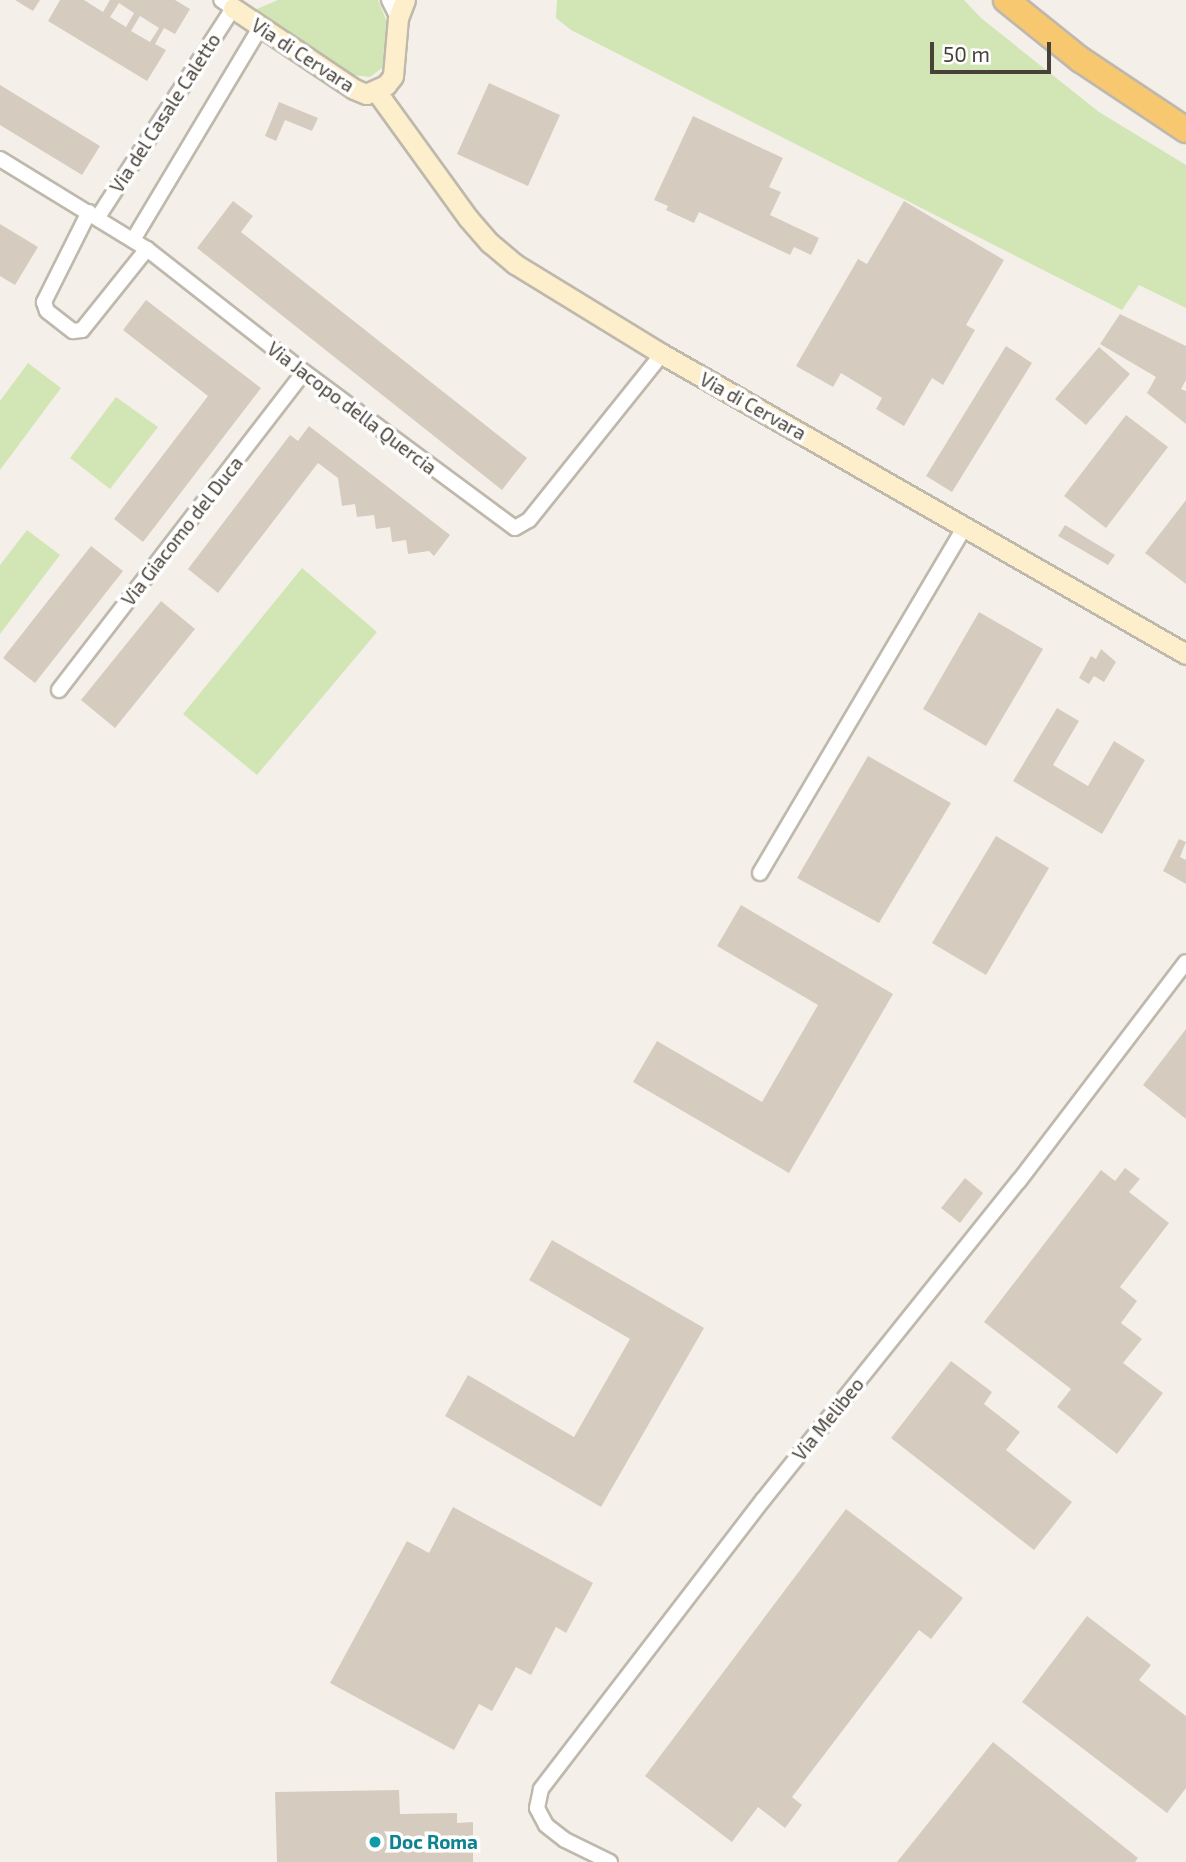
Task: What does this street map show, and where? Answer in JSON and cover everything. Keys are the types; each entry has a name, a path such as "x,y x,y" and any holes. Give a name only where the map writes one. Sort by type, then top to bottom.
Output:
{"highway":[{"path":"1006,0 1089,66 1186,130"}],"street":[{"path":"227,4 251,0"},
{"path":"389,0 398,18"},
{"name":"Via di Cervara","path":"227,4 354,89 366,94 376,91 393,76 398,18 405,0"},
{"name":"Via del Casale Caletto","path":"147,249 82,330 73,331 47,311 44,302 94,215 227,4"},
{"name":"Via del Casale Caletto","path":"133,240 260,28"},
{"name":"Via di Cervara","path":"376,91 490,243 515,264 662,355 1186,654"},
{"name":"Via Jacopo della Quercia","path":"0,159 147,249 304,372 515,528 529,520 662,355"},
{"name":"Via Giacomo del Duca","path":"59,690 304,372"},
{"path":"760,873 965,526"},
{"name":"Via Melibeo","path":"610,1862 565,1840 546,1825 537,1808 541,1789 763,1500 1020,1181 1186,962"}],"green space":[{"path":"278,0 378,0 389,27 386,61 382,68 370,77 352,75 252,11"},
{"path":"557,0 964,0 981,18 1099,112 1186,165 1186,308 1139,285 1122,310 571,30 556,18"},
{"path":"28,363 61,388 0,470 0,401"},
{"path":"116,397 158,427 110,489 70,458"},
{"path":"27,530 60,555 0,634 0,565"},
{"path":"302,568 377,632 257,775 183,714"}],"building":[{"path":"15,0 40,0 33,11"},
{"path":"60,0 84,0 103,12 110,0 175,0 190,9 175,34 164,28 155,44 166,50 147,81 48,21","holes":["119,3 134,13 126,27 110,17","140,16 159,28 150,42 131,31"]},
{"path":"489,83 560,115 528,186 457,154"},
{"path":"0,85 100,146 82,175 0,125"},
{"path":"279,102 318,118 312,131 285,120 276,141 265,136"},
{"path":"693,116 783,158 769,187 781,192 770,215 819,238 811,255 794,247 790,255 699,212 694,223 666,210 668,206 654,200"},
{"path":"233,201 253,216 241,232 527,458 502,490 197,248"},
{"path":"904,201 1004,260 966,325 975,330 943,385 932,378 904,426 876,409 882,398 841,373 833,387 796,366 858,259 867,264"},
{"path":"0,224 38,247 15,285 0,276"},
{"path":"146,300 261,388 143,542 114,519 208,396 123,330"},
{"path":"1120,314 1186,346 1186,380 1181,389 1186,391 1186,424 1147,393 1156,377 1100,344"},
{"path":"1006,346 1032,363 952,492 926,476"},
{"path":"1099,347 1130,374 1086,425 1055,399"},
{"path":"1126,415 1168,447 1106,528 1064,496"},
{"path":"309,426 450,535 434,556 429,551 408,554 406,540 392,542 390,527 376,529 374,515 357,517 355,504 342,506 338,478 318,463 218,593 188,569 290,435 298,441"},
{"path":"1186,500 1186,584 1145,553"},
{"path":"1065,525 1115,555 1108,565 1058,536"},
{"path":"91,546 123,571 35,683 3,658"},
{"path":"161,601 195,629 115,728 81,700"},
{"path":"979,612 1043,649 986,746 923,709"},
{"path":"1101,649 1116,662 1104,682 1094,676 1089,684 1079,678 1091,656 1096,659"},
{"path":"1057,708 1079,721 1053,765 1088,786 1114,741 1145,760 1102,834 1013,781"},
{"path":"868,756 951,803 879,923 797,878"},
{"path":"996,836 1049,868 986,975 932,943"},
{"path":"1179,839 1186,842 1180,857 1186,860 1186,884 1163,871"},
{"path":"741,905 893,994 789,1173 633,1082 657,1041 762,1102 818,1005 717,946"},
{"path":"1186,1029 1186,1119 1143,1085"},
{"path":"1125,1168 1140,1179 1129,1192 1169,1223 1120,1287 1137,1301 1121,1323 1142,1339 1123,1363 1163,1393 1117,1454 1057,1407 1071,1389 984,1322 1101,1170 1115,1181"},
{"path":"965,1178 983,1193 960,1223 941,1208"},
{"path":"552,1240 704,1328 601,1507 445,1416 468,1375 574,1437 630,1339 529,1280"},
{"path":"951,1361 992,1392 984,1404 1020,1432 1006,1450 1072,1502 1034,1550 891,1438"},
{"path":"453,1507 593,1583 566,1633 556,1627 531,1675 516,1667 492,1711 479,1704 454,1750 330,1683 407,1541 429,1553"},
{"path":"846,1509 963,1598 931,1639 919,1630 792,1797 802,1805 785,1828 758,1807 732,1842 645,1776"},
{"path":"1087,1616 1151,1665 1139,1680 1186,1716 1186,1788 1167,1813 1022,1702"},
{"path":"993,1742 1138,1858 1135,1862 897,1862"},
{"name":"Doc Roma","path":"399,1790 400,1814 457,1813 457,1823 473,1822 473,1862 277,1862 275,1792"}],"place":[{"name":"Doc Roma","path":"375,1842"}]}
